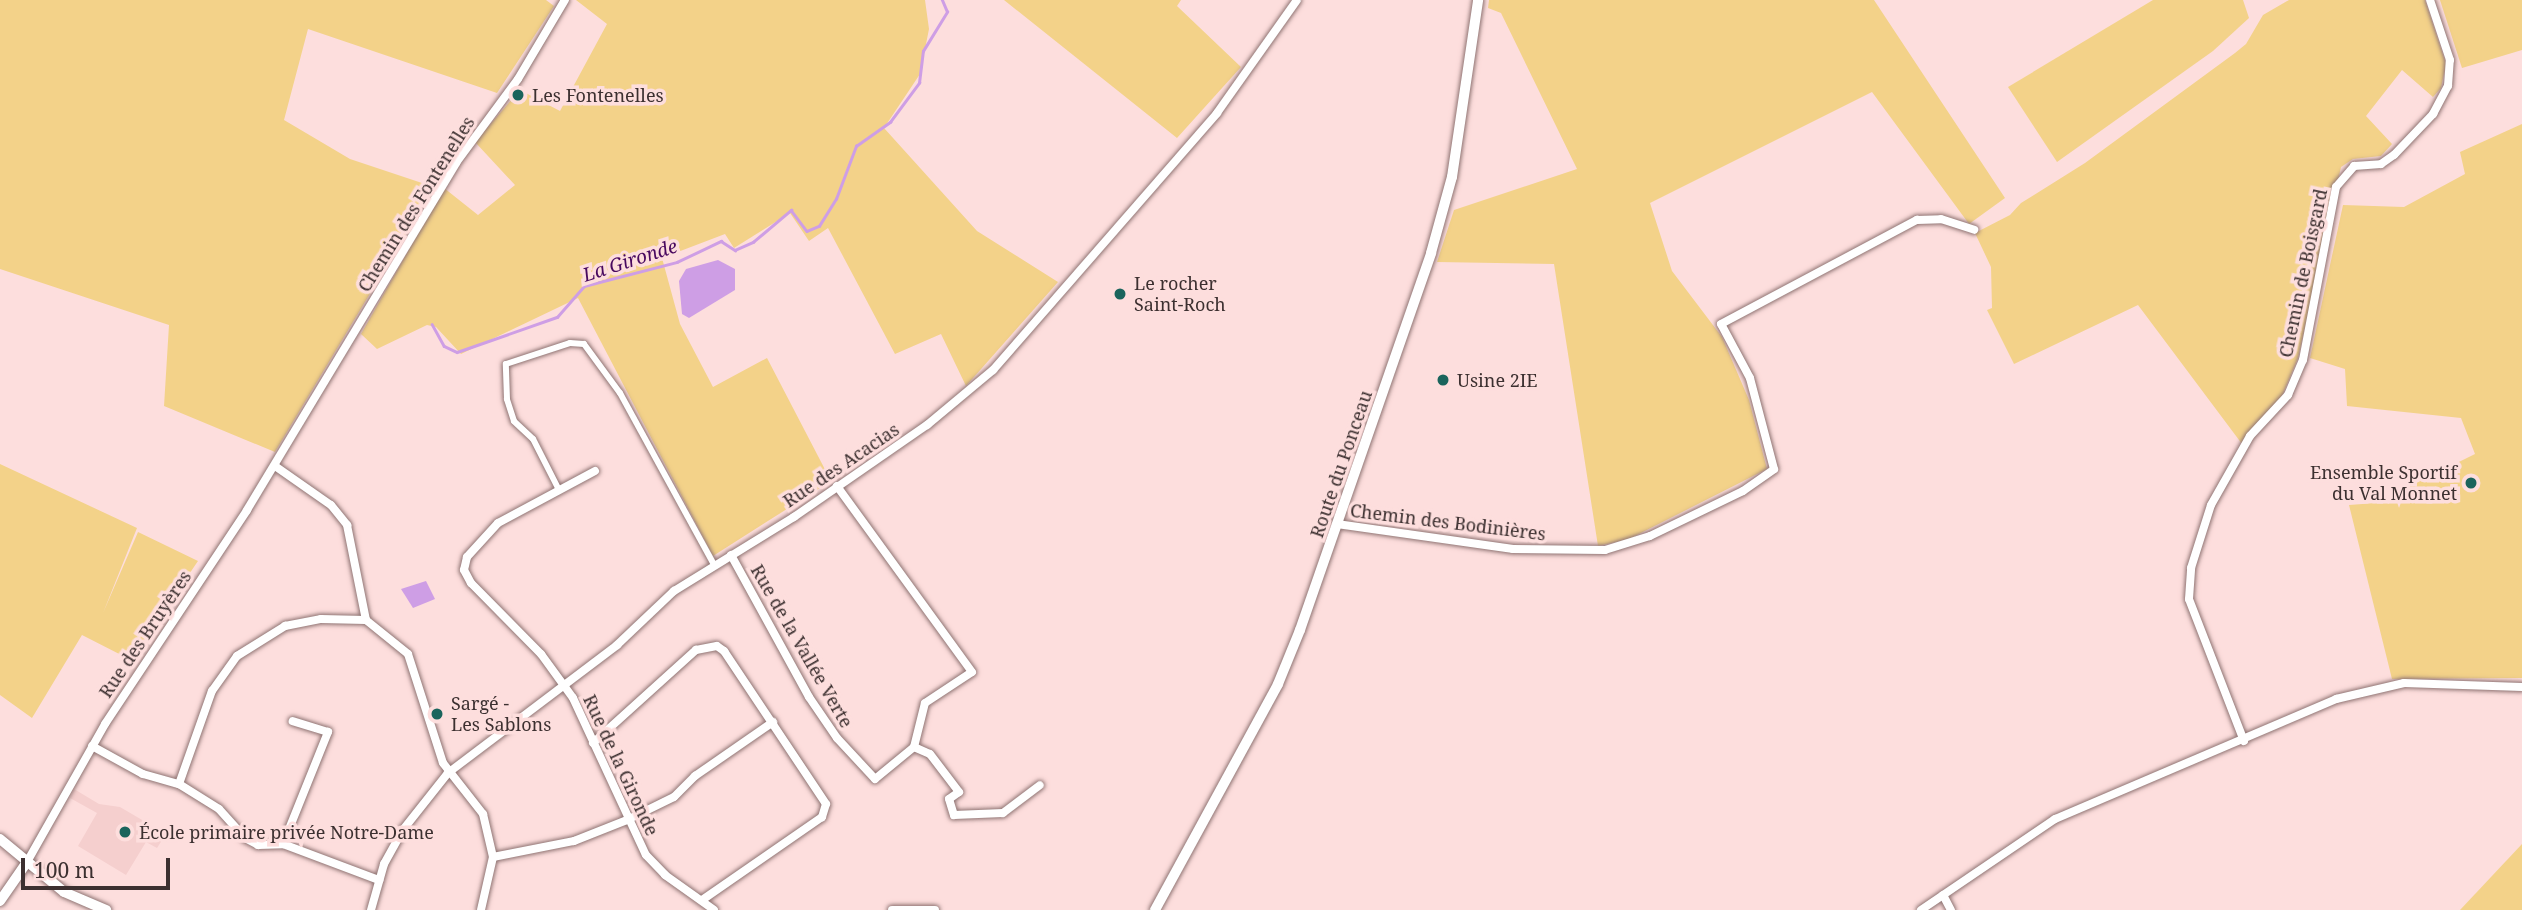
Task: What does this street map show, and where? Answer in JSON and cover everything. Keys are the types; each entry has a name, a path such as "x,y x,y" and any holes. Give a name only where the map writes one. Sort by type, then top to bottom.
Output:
{"street":[{"name":"Chemin des Fontenelles","path":"297,428 456,163 517,79 565,0"},
{"name":"Rue des Acacias","path":"371,910 379,880 402,831 448,773 617,645 674,591 927,425 993,370 1217,113 1297,0"},
{"name":"Route du Ponceau","path":"1155,910 1278,684 1337,524 1452,177 1478,0"},
{"name":"Chemin de Boisgard","path":"2245,741 2189,599 2191,568 2211,505 2250,436 2288,395 2303,360 2336,187 2354,166 2381,164 2394,155 2432,114 2448,86 2450,60 2430,0"},
{"name":"Chemin des Bodinières","path":"1337,524 1513,549 1605,550 1650,536 1754,485 1774,470 1756,397 1721,324 1917,220 1941,219 1974,230"},
{"path":"595,471 559,490 533,439 514,421 507,399 506,364 570,342 584,345 620,393 714,565"},
{"name":"Rue des Bruyères","path":"27,862 92,746 297,428"},
{"path":"275,466 331,505 347,525 366,620"},
{"path":"837,486 972,673 925,703 914,747 930,754 959,792 949,799 954,815 1003,813 1040,785"},
{"name":"Rue de la Gironde","path":"559,490 498,523 467,557 464,570 471,583 565,685 627,820 655,865 714,910"},
{"name":"Rue de la Vallée Verte","path":"731,555 809,697 837,738 875,779 914,747"},
{"path":"179,784 212,691 237,656 285,626 321,619 366,620 408,654 448,773 483,814 493,857 481,910"},
{"path":"593,743 696,650 709,646 724,651 823,796 825,812 702,900"},
{"path":"1921,910 2055,819 2245,741 2336,699 2388,685 2522,687"},
{"path":"283,844 328,732 293,721"},
{"path":"493,857 574,841 627,820 674,797 695,776 772,722"},
{"path":"92,746 143,774 179,784 219,810 245,838 258,845 283,844 379,880"},
{"path":"0,839 64,892 106,910"},
{"path":"0,901 27,862"},
{"path":"1943,895 1951,910"},
{"path":"892,910 935,910"}],"shaded area":[{"path":"0,0 546,0 554,6 497,93 308,29 284,120 350,159 434,187 275,452 164,406 169,325 0,269"},
{"path":"576,0 925,0 929,29 920,74 884,128 977,231 1058,282 966,386 941,334 895,354 828,228 809,241 790,213 734,248 725,234 662,258 680,324 713,387 767,358 831,481 713,556 578,298 461,354 436,327 427,325 377,349 361,334 444,188 478,215 515,185 475,142 520,90 560,111 607,24"},
{"path":"1004,0 1181,0 1177,6 1241,67 1177,138"},
{"path":"1489,0 1874,0 2005,198 1969,224 1872,92 1650,203 1672,271 1722,337 1749,400 1767,469 1629,539 1598,546 1554,264 1437,262 1454,210 1577,169 1501,13 1488,8"},
{"path":"2153,0 2243,0 2249,18 2213,51 2057,162 2008,87"},
{"path":"2289,0 2425,0 2446,64 2441,88 2433,97 2402,70 2366,116 2392,144 2381,156 2353,159 2341,167 2298,358 2282,396 2242,444 2138,305 2014,364 1987,310 1992,308 1991,267 1975,233 2010,215 2021,203 2085,163 2235,53 2246,44 2263,15"},
{"path":"2440,0 2522,0 2522,50 2462,68"},
{"path":"2522,124 2522,678 2392,679 2349,505 2376,503 2475,454 2461,418 2347,406 2345,369 2310,358 2343,205 2404,207 2465,174 2460,152"},
{"path":"718,260 735,269 735,290 689,318 682,314 679,281 686,269"},
{"path":"0,464 137,528 103,613 138,532 198,561 131,660 82,635 32,718 0,695"},
{"path":"426,581 435,599 413,608 401,589"},
{"name":"École primaire privée Notre-Dame","path":"74,789 99,804 120,807 166,834 157,848 146,842 126,875 78,846 97,813 70,798"},
{"path":"2522,844 2522,910 2460,910"}],"waterway":[{"name":"La Gironde","path":"432,324 444,346 457,352 557,317 584,286 677,262 721,241 735,250 753,242 791,210 807,231 819,226 836,199 856,146 890,122 919,83 923,51 947,12 942,0"}],"place":[{"name":"Les Fontenelles","path":"518,95"},
{"name":"Le rocher Saint-Roch","path":"1120,294"},
{"name":"Usine 2IE","path":"1443,380"},
{"name":"Ensemble Sportif du Val Monnet","path":"2471,483"},
{"name":"Sargé - Les Sablons","path":"437,714"},
{"name":"École primaire privée Notre-Dame","path":"125,832"}]}
